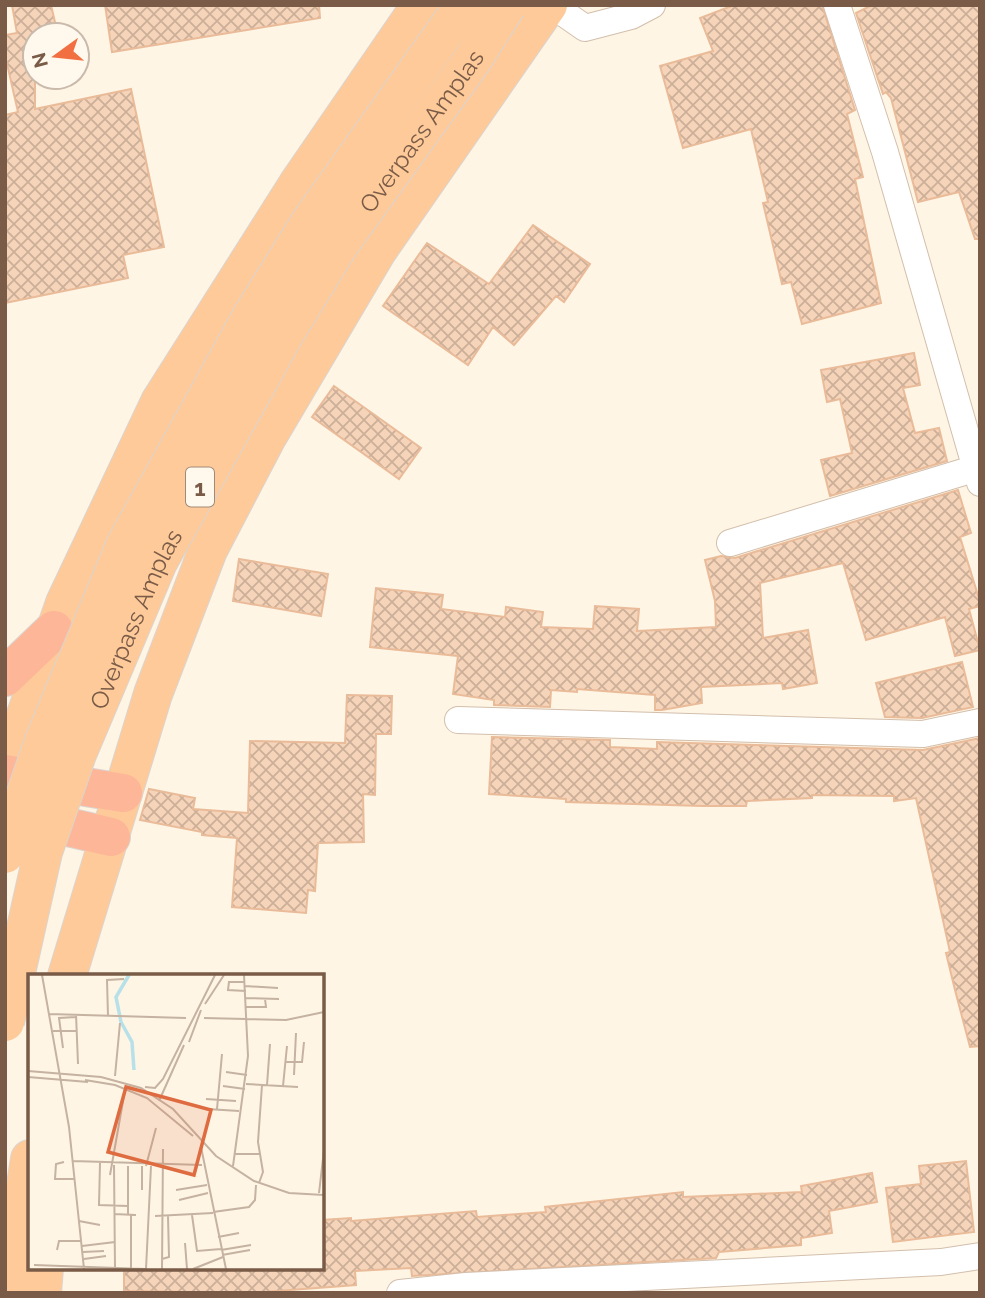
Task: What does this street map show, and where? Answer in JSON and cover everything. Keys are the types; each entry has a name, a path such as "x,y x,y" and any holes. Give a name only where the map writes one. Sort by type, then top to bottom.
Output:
{"highway":[{"path":"123,793 5,775 54,630 160,402 300,181 421,5"},
{"name":"Overpass Amplas","path":"5,854 44,741 125,546 253,314 309,224 464,5"},
{"name":"Overpass Amplas","path":"5,1022 43,852 77,754 158,562 285,333 339,245 473,59 507,5"},
{"path":"74,970 105,854 153,694 208,550 267,437 377,251 550,5"},
{"path":"5,677 54,630"},
{"path":"5,813 105,854"},
{"path":"13,1293 16,1248 28,1171"},
{"path":"42,1293 44,1270"}],"street":[{"path":"550,5 585,28 631,16 652,5"},
{"path":"730,543 979,473 885,152 837,5"},
{"path":"458,720 923,733 980,722"},
{"path":"400,1293 466,1286 941,1262 980,1256"}],"building":[{"path":"12,5 51,5 55,21 21,21 21,91 35,91 35,109 131,89 164,247 123,255 128,278 5,303 5,115 18,112 5,55 5,35 17,33"},
{"path":"105,5 319,5 320,18 112,52"},
{"path":"734,5 822,5 855,110 847,114 863,177 855,179 881,303 802,324 791,282 782,284 763,203 768,202 751,129 683,148 660,66 713,51 700,18"},
{"path":"872,5 980,5 980,239 975,239 959,192 918,202 891,98 886,92 883,94 856,13"},
{"path":"533,225 590,264 564,302 556,296 514,345 493,327 468,365 383,306 427,243 489,284"},
{"path":"914,353 920,385 903,388 915,433 939,428 947,461 830,496 821,460 852,453 840,399 827,402 821,370"},
{"path":"334,386 421,448 399,479 312,417"},
{"path":"958,490 971,533 960,537 980,602 980,606 969,609 980,650 955,656 945,617 866,640 843,563 760,583 763,638 808,630 817,683 783,689 782,683 701,687 702,703 662,710 655,710 655,695 577,689 577,692 551,690 550,707 494,705 494,700 453,694 458,656 370,647 376,588 443,595 441,609 505,617 506,607 543,612 541,627 593,629 595,606 639,609 637,631 716,627 715,601 705,560 721,556 735,558"},
{"path":"239,559 328,574 321,616 233,601"},
{"path":"962,662 973,707 922,718 885,717 876,683"},
{"path":"347,695 392,696 391,734 376,734 375,795 363,794 364,842 318,843 315,891 308,890 306,913 232,907 237,838 202,835 202,832 140,820 149,789 195,798 193,809 248,813 250,741 345,743"},
{"path":"492,737 610,740 610,747 657,749 657,742 923,750 980,738 980,1046 970,1047 955,990 946,953 950,952 916,798 894,801 894,796 812,795 812,798 747,801 746,806 703,806 566,802 566,799 489,794"},
{"path":"966,1161 974,1232 893,1242 886,1188 921,1184 919,1166"},
{"path":"872,1173 877,1202 829,1211 832,1233 801,1238 801,1245 719,1252 716,1258 412,1276 411,1268 355,1271 356,1285 250,1293 124,1291 124,1270 324,1270 324,1220 351,1218 351,1221 476,1211 477,1217 546,1212 545,1207 683,1192 683,1197 802,1192 801,1186"}]}
